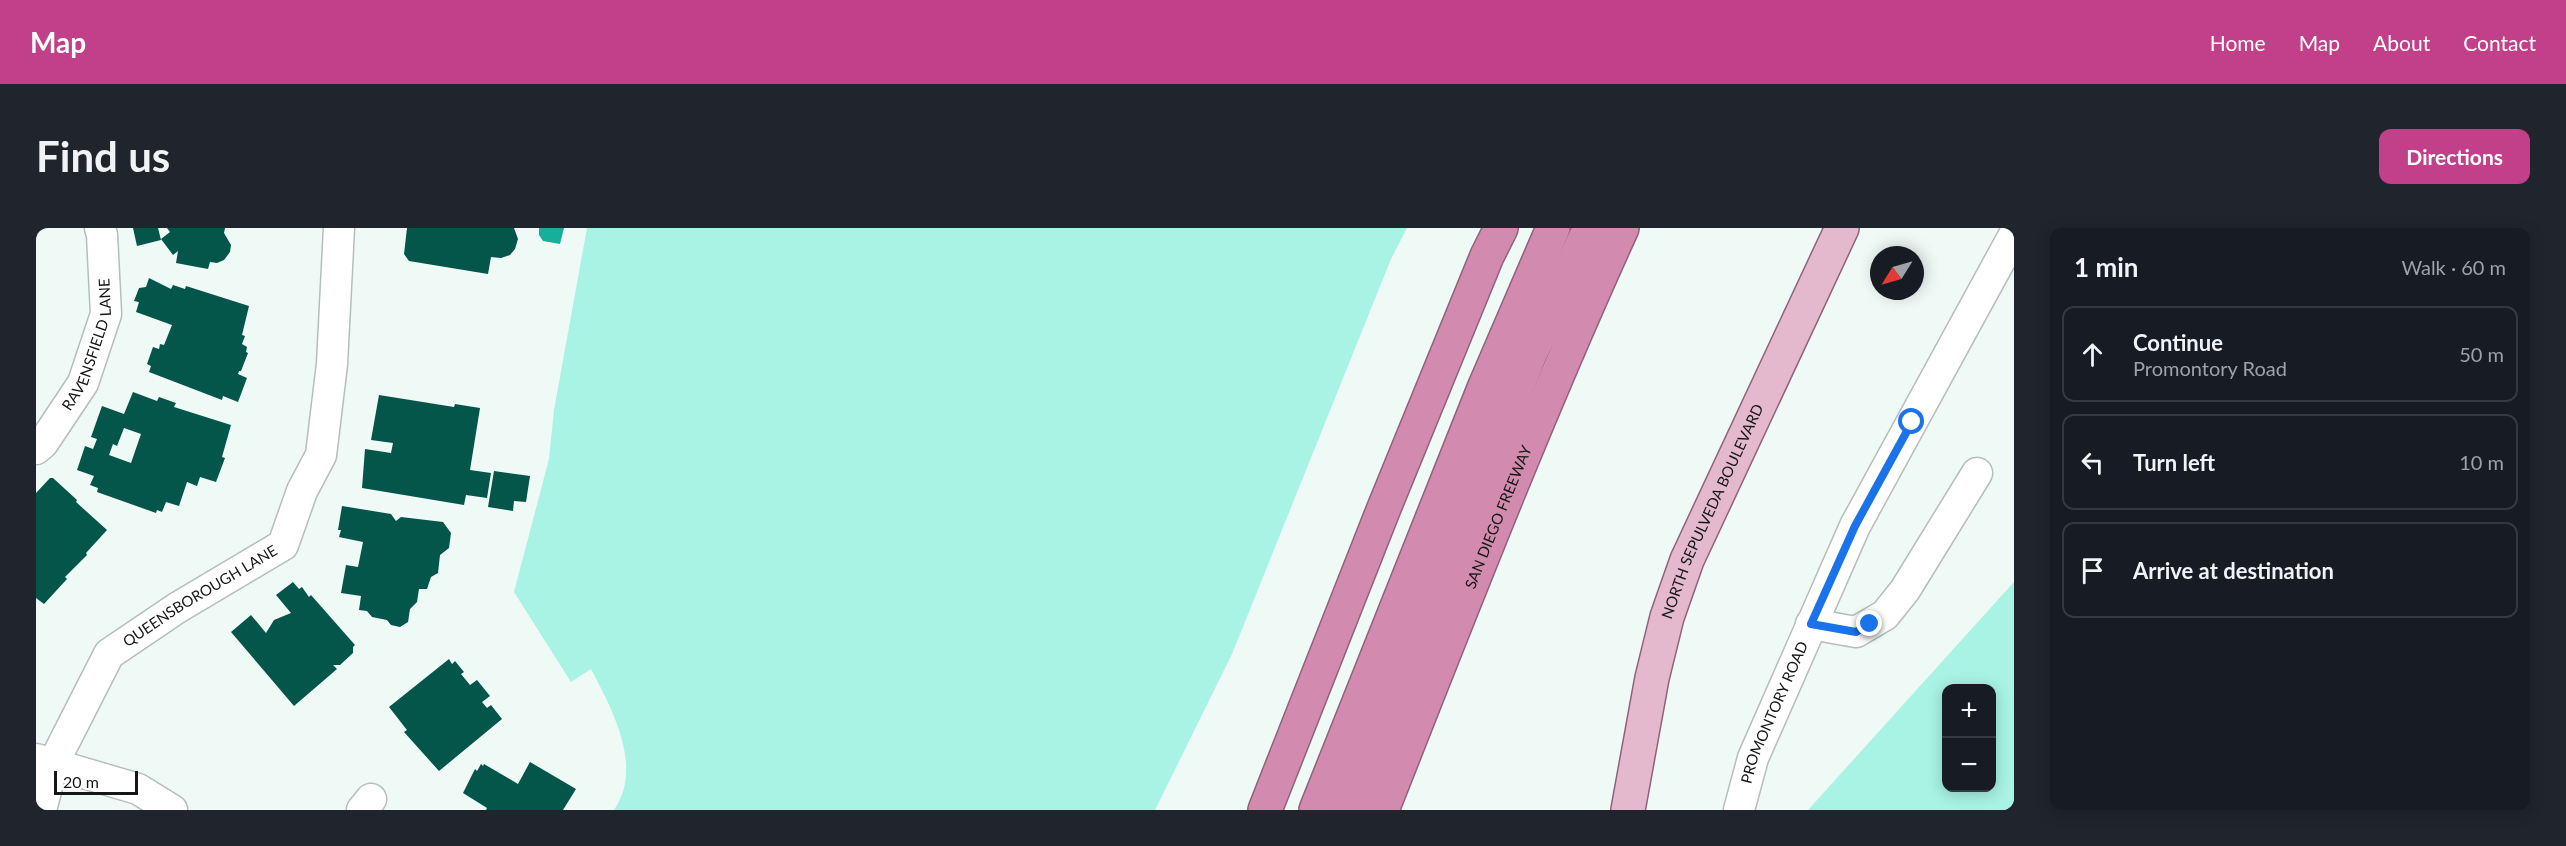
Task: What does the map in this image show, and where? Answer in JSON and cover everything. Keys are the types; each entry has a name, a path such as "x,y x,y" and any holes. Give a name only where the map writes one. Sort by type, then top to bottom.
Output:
{"highway":[{"path":"1265,810 1393,486 1487,256 1501,228"},
{"path":"1316,810 1485,386 1553,228"},
{"path":"1350,810 1530,354 1590,228"},
{"name":"SAN DIEGO FREEWAY","path":"1382,810 1522,456 1572,336 1622,228"}],"main road":[{"name":"NORTH SEPULVEDA BOULEVARD","path":"1629,810 1652,678 1667,617 1687,560 1842,228"}],"street":[{"name":"RAVENSFIELD LANE","path":"36,449 43,443 83,383 106,314 100,228"},
{"name":"QUEENSBOROUGH LANE","path":"41,810 45,761 109,654 177,608 283,545 302,491 321,455 332,364 339,228"},
{"name":"PROMONTORY ROAD","path":"1739,810 1753,758 1855,526 2014,235"},
{"path":"1811,624 1856,632 1885,615 1905,590 1977,473"},
{"path":"45,761 138,789 172,810"}],"shaded area":[{"path":"539,228 564,228 560,244 543,241 539,235"},
{"path":"587,228 1407,228 1391,259 1232,654 1155,810 614,810 622,793 626,775 625,757 622,738 608,702 591,669 571,682 514,592 549,459 554,410"},
{"path":"2014,582 2014,810 1808,810"}],"building":[{"path":"133,228 158,228 161,240 137,246"},
{"path":"167,228 225,228 224,233 231,245 230,252 224,260 217,263 210,262 208,269 176,263 178,251 173,255 161,239 170,232"},
{"path":"407,228 514,228 518,239 510,255 501,258 491,257 488,274 409,261 404,254"},
{"path":"149,278 171,289 173,285 185,289 186,286 249,306 242,335 245,336 242,344 247,347 246,352 248,353 238,374 247,378 238,402 223,396 222,400 149,372 151,366 147,364 153,347 159,349 160,344 164,345 172,325 136,312 139,302 134,301 139,288 146,287"},
{"path":"133,392 157,401 159,397 176,403 174,407 231,425 222,457 225,458 216,482 200,477 197,486 187,482 179,506 166,502 162,512 157,510 156,513 97,492 98,488 90,485 94,476 77,470 85,446 93,449 97,439 91,437 102,406 124,414","holes":["124,428 141,434 131,463 109,455 113,444 117,446"]},
{"path":"379,395 454,407 455,404 480,408 470,470 491,473 487,498 466,495 464,505 362,488 365,449 391,453 393,443 371,440"},
{"path":"494,471 530,476 526,502 514,501 513,511 488,507"},
{"path":"50,478 53,478 107,530 44,604 36,598 36,493"},
{"path":"342,506 391,514 396,521 401,517 443,522 451,533 449,548 440,555 438,573 431,577 427,589 419,589 417,602 410,609 408,622 400,627 391,625 387,620 372,617 367,611 359,610 361,596 341,593 346,565 358,567 363,542 339,537"},
{"path":"293,582 299,589 302,587 309,597 311,595 355,645 353,653 340,665 333,665 337,669 294,706 231,632 251,615 266,633 274,620 291,613 276,595"},
{"path":"449,659 452,664 455,661 464,672 461,674 470,685 477,680 490,696 482,702 487,708 491,705 502,719 439,771 404,732 407,730 389,707"},
{"path":"530,762 576,789 563,810 486,810 487,808 463,793 475,769 477,771 481,764 518,784"}],"route":[{"path":"1870,624 1856,632 1811,624 1855,526 1912,422"}]}
